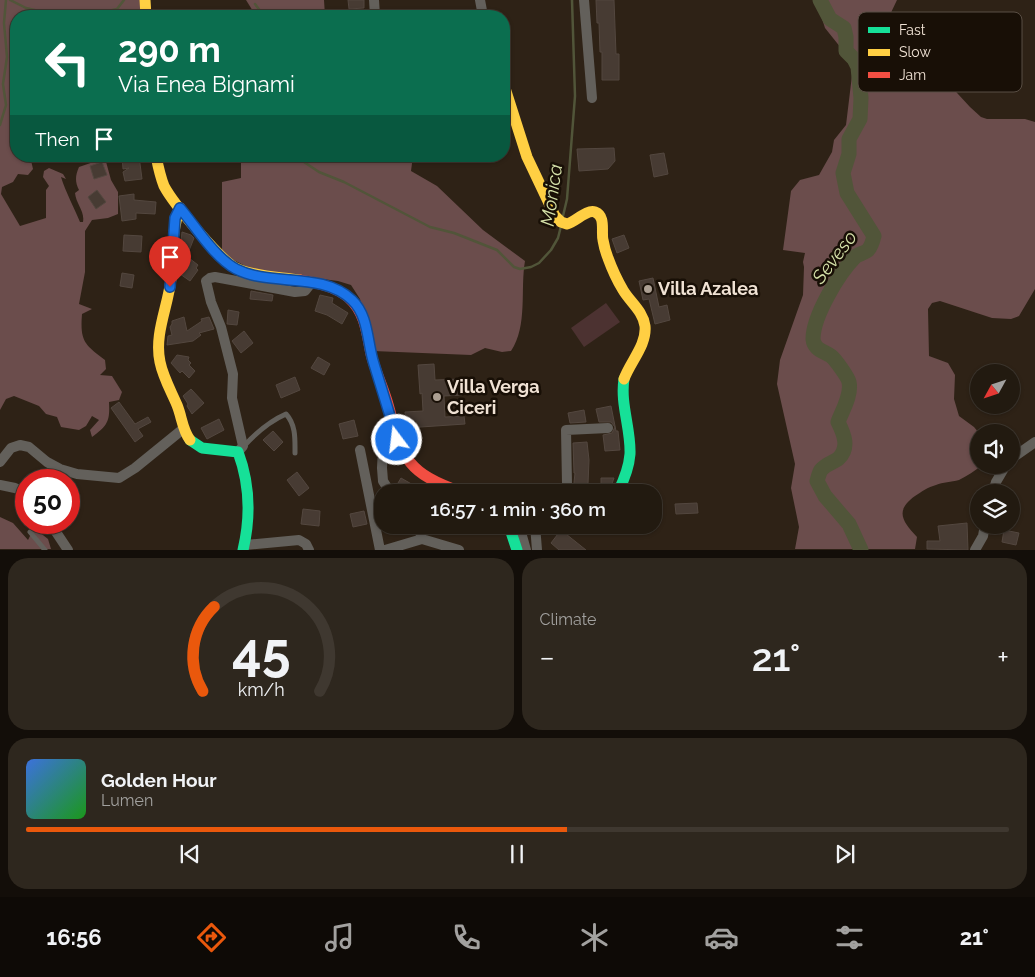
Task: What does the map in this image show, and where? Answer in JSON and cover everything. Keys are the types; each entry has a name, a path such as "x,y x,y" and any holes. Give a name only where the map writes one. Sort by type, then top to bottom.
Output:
{"street":[{"path":"584,0 592,98"},
{"path":"510,104 527,156 562,222 574,223 587,212 598,214 602,220 602,234 611,265 621,288 643,319 645,326 642,341 624,381 624,401 630,452 628,469 621,484"},
{"path":"157,162 165,187 180,208 218,254 237,269 260,275 328,286 341,291 354,301 366,324 373,362 397,440 404,456 413,466 440,484"},
{"path":"180,208 175,218 170,287 158,341 161,369 180,412 183,429 191,440 200,447 211,451 241,449"},
{"path":"309,550 306,544 298,540 244,547 248,532 248,500 245,468 232,398 234,374 206,282 210,278 215,278 296,292 305,291 312,282"},
{"path":"385,484 382,468 384,427 391,417"},
{"path":"568,484 566,430 608,428"},
{"path":"0,462 11,448 29,447 47,462 60,469 77,474 119,478 135,468 183,429"},
{"path":"1020,453 1035,442"},
{"path":"360,450 380,550"},
{"path":"0,485 15,488"},
{"path":"57,534 68,550"},
{"path":"421,534 424,550"},
{"path":"512,534 517,550"},
{"path":"522,534 526,550"},
{"path":"536,534 537,550"},
{"path":"975,550 983,534"},
{"path":"385,550 422,539 459,550"}],"lane":[{"path":"241,449 256,434 277,418 286,414 292,420 295,453"},
{"path":"32,534 45,550"}],"shaded area":[{"path":"0,0 141,0 142,10 10,10 10,162 31,162 33,169 28,175 18,174 13,182 2,187 1,194 20,226 46,218 46,190 49,186 43,177 44,171 49,168 63,174 66,179 61,177 65,189 80,222 83,222 83,214 75,193 79,190 76,179 79,167 93,162 106,162 111,180 118,192 118,214 108,218 92,220 85,231 85,272 79,304 92,309 82,314 82,330 88,346 105,360 106,369 100,375 112,376 122,392 119,400 109,402 107,422 92,437 90,430 99,420 92,416 86,426 79,430 61,427 57,417 46,414 39,406 14,396 6,399 0,410"},
{"path":"246,0 324,0 325,10 252,10"},
{"path":"816,0 897,0 891,12 858,12 858,92 956,92 981,117 987,119 1025,119 1035,122 1035,289 1019,316 1011,319 992,318 940,301 932,303 928,309 929,356 948,363 955,375 954,399 959,416 970,424 970,474 959,480 927,488 908,501 904,507 903,516 917,537 915,549 795,549 799,527 791,488 795,464 777,384 780,360 803,295 803,262 805,253 783,250 791,191 800,180 819,175 832,152 834,140 846,125 853,63 825,28"},
{"path":"241,162 412,162 411,171 437,186 483,230 525,261 522,319 520,330 511,351 502,352 485,348 471,355 373,351 360,299 351,285 338,281 253,270 222,254 222,182 241,178"},
{"path":"606,303 620,322 584,347 571,328"},
{"path":"0,517 15,525 15,534 23,534 28,540 31,534 42,534 48,539 51,549 0,549"}],"building":[{"path":"348,0 364,0 364,8 349,9"},
{"path":"596,0 614,0 616,54 619,54 619,80 602,80 602,52 600,52"},
{"path":"614,148 615,161 608,169 579,171 577,149"},
{"path":"664,153 668,174 654,177 650,155"},
{"path":"102,162 107,175 94,179 90,166"},
{"path":"122,162 140,162 142,179 125,181 123,172 129,168 123,169"},
{"path":"97,190 106,202 96,209 88,197"},
{"path":"134,194 134,200 156,202 155,214 136,213 136,219 122,221 119,196"},
{"path":"182,232 194,238 183,266 189,258 198,265 196,268 198,270 190,281 180,274 183,243 181,242"},
{"path":"124,235 142,236 141,252 123,251"},
{"path":"624,235 629,248 617,253 612,239"},
{"path":"122,273 134,275 132,288 120,286"},
{"path":"653,278 659,307 667,305 670,320 655,324 649,299 643,300 639,281"},
{"path":"251,291 273,295 272,301 250,299"},
{"path":"320,295 333,298 332,303 348,313 342,324 327,315 315,311"},
{"path":"228,310 239,312 237,325 227,324"},
{"path":"184,317 187,331 202,321 201,319 209,317 214,329 199,333 201,335 193,341 167,345 168,336 172,335 170,327 172,321"},
{"path":"244,331 253,343 241,353 232,341"},
{"path":"177,355 189,357 188,360 191,363 189,365 195,371 189,378 182,371 180,373 171,363"},
{"path":"318,357 330,364 324,375 311,368"},
{"name":"Villa Verga Ciceri","path":"434,364 435,380 461,379 462,395 444,396 445,417 464,416 465,424 406,428 405,412 423,411 418,365"},
{"path":"295,377 300,390 281,398 276,385"},
{"path":"191,389 204,403 192,414 183,396"},
{"path":"119,402 135,424 148,417 151,422 138,429 143,436 135,442 111,408"},
{"path":"611,406 616,431 618,431 620,450 605,451 603,435 612,433 615,427 611,422 599,422 596,409"},
{"path":"584,410 586,422 570,423 568,413"},
{"path":"219,419 224,430 207,439 201,428"},
{"path":"354,420 358,436 343,439 339,424"},
{"path":"273,431 283,442 274,451 263,440"},
{"path":"587,442 589,460 588,484 574,484 573,443"},
{"path":"297,472 309,488 299,496 287,480"},
{"path":"401,478 412,484 397,484"},
{"path":"601,478 614,478 612,484 601,484"},
{"path":"697,503 698,513 676,514 675,504"},
{"path":"303,509 320,511 319,526 301,524"},
{"path":"364,511 367,524 353,527 350,514"},
{"path":"967,523 968,550 927,549 927,541 940,541 938,526"},
{"path":"558,534 566,534 586,550 559,550 551,543"},
{"path":"1003,534 1019,534 1016,545 1002,542"}],"waterway":[{"path":"0,125 6,105 3,84 7,57 4,23 6,0"},
{"path":"10,0 34,10"},
{"path":"113,10 117,9 124,0"},
{"name":"Monica","path":"563,216 567,199 575,96 572,0"},
{"name":"Seveso","path":"820,0 830,19 844,28 846,51 854,59 858,67"},
{"name":"Monica","path":"255,4 260,10"},
{"name":"Seveso","path":"860,92 860,119 849,139 849,154 843,173 847,193 874,236 869,249 855,257 828,295 817,319 813,339 815,346 831,356 835,361 846,376 850,387 838,422 844,436 844,450 838,459 821,470 817,481 825,496 849,524 861,550"},
{"name":"Monica","path":"304,162 319,172 344,182 430,227 454,233 497,250 514,267 520,269 539,263 551,250 558,238 561,226"}],"traffic: fast":[{"path":"621,484 629,464 630,454 623,398 624,379"},
{"path":"190,440 202,448 238,452 245,476 248,500 246,537 243,550"},
{"path":"512,534 517,550"}],"traffic: slow":[{"path":"145,0 146,10"},
{"path":"510,104 527,157 555,216 561,222 567,224 588,212 595,212 601,217 604,247 607,256 623,290 639,311 645,326 641,347 624,379"},
{"path":"157,162 164,186 169,194 198,232 221,256 238,269 253,274 300,280"},
{"path":"180,208 174,235 171,279 160,331 159,352 163,373 177,405 185,432 190,440"}],"traffic: jam":[{"path":"300,280 320,284 344,294 359,310 374,366 402,448 416,468 427,477 442,484"}],"place":[{"name":"Villa Azalea","path":"648,289"},
{"name":"Villa Verga Ciceri","path":"437,397"}],"route":[{"path":"170,287 175,218 180,208 218,254 237,269 260,275 312,282 341,291 354,301 366,324 373,362 387,402 397,440"}]}
